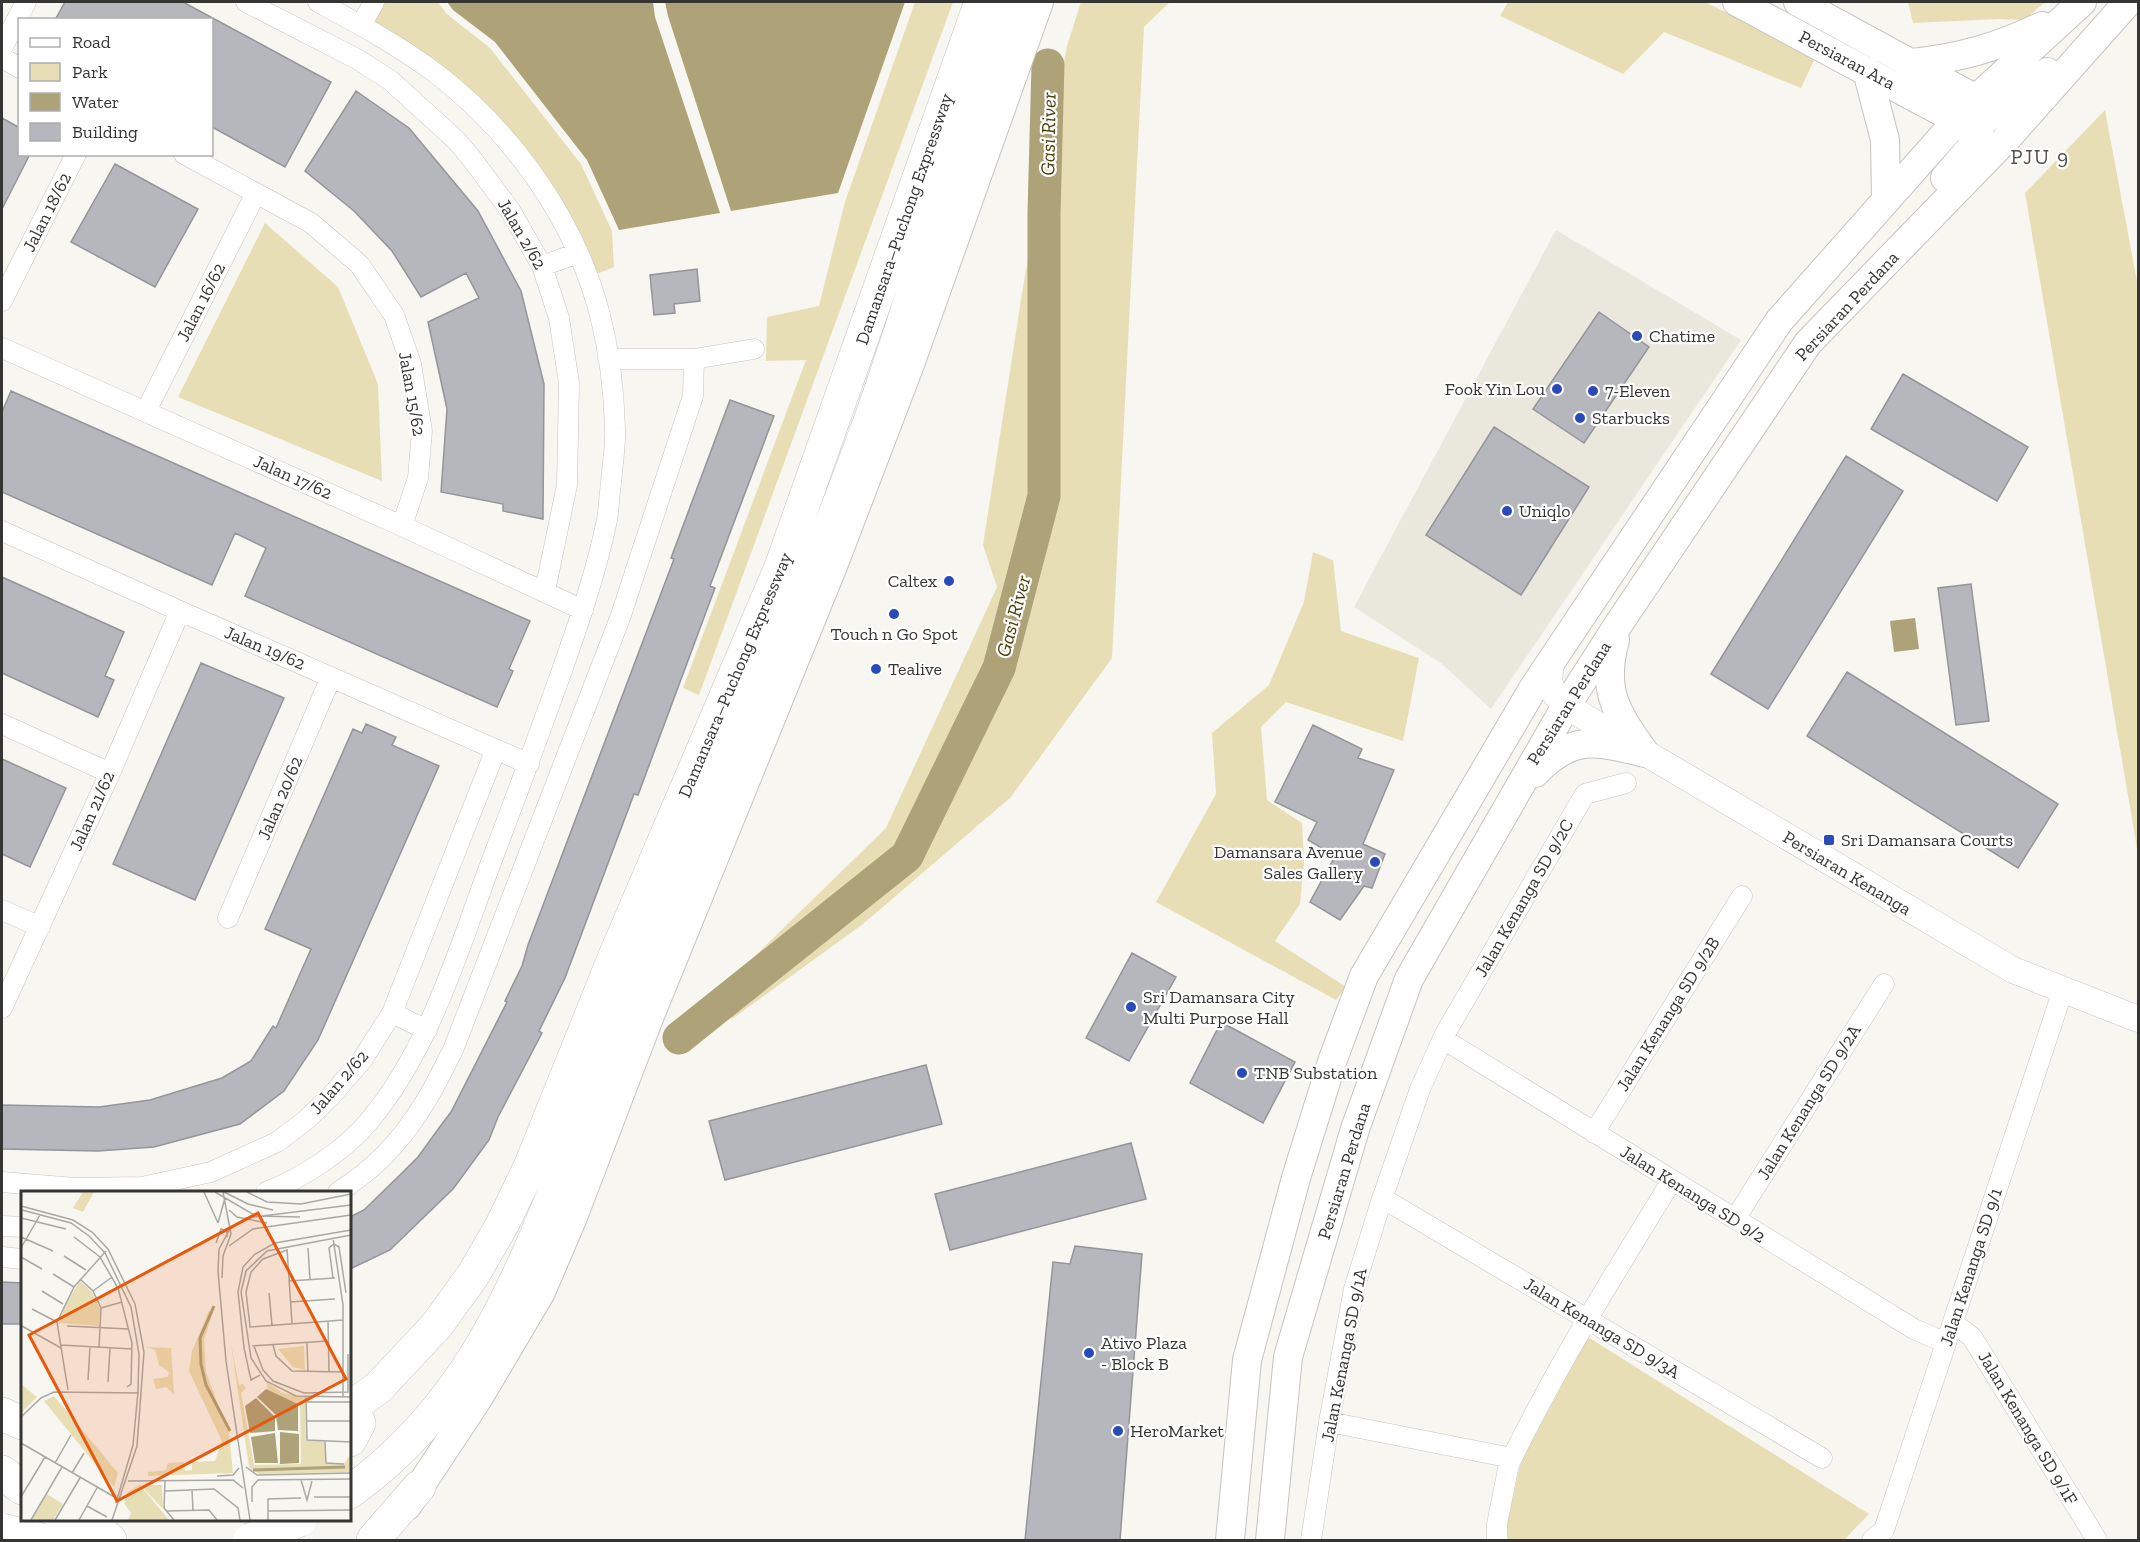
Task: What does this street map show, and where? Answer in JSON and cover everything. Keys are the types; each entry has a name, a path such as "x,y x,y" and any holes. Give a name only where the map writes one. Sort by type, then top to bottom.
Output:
{"highway":[{"name":"Damansara–Puchong Expressway","path":"352,1425 378,1388 438,1325 479,1265 502,1225 530,1167 620,946 781,567 981,2"},
{"path":"351,1491 388,1462 419,1432 464,1374 500,1316 546,1214 641,980 804,595 854,464 1013,2"},
{"path":"2,1414 21,1423"},
{"path":"2,1449 21,1464"},
{"path":"2,1472 21,1487"},
{"path":"373,1540 419,1487"},
{"path":"60,1521 83,1540"},
{"path":"89,1521 110,1540"},
{"path":"262,1540 269,1521"},
{"path":"250,1540 297,1521"},
{"path":"293,1540 298,1521"},
{"path":"2,1530 42,1540"}],"main road":[{"path":"385,1540 479,1396 541,1292 649,1018 833,566 909,367 1039,2"},
{"name":"Persiaran Ara","path":"1737,2 1867,71 1971,114"},
{"name":"Persiaran Ara","path":"1798,2 1912,63 1971,114"},
{"path":"1844,306 1904,223 1970,149 1971,114 2028,88 2130,7"},
{"name":"Persiaran Perdana","path":"1270,1540 1288,1357 1355,1129 1409,979 1566,706 1808,343 2008,137 2130,7"},
{"path":"1912,63 1947,60 1979,52 2008,42 2075,8"},
{"name":"Persiaran Perdana","path":"1230,1540 1247,1359 1296,1178 1333,1059 1364,976 1552,660 1779,321 1886,200 2075,8"},
{"path":"1867,71 1885,140 1886,200"},
{"path":"1620,622 1608,674 1612,699 1623,722 1645,753"},
{"path":"1509,802 1542,767 1563,749 1582,743 1611,744 1645,753"}],"street":[{"path":"2,48 26,2"},
{"name":"Jalan 2/62","path":"246,2 357,59 390,80 456,140 479,167 510,210 542,266 559,318 569,383 567,485 545,591"},
{"path":"268,1191 308,1171 338,1150 369,1123 400,1080 427,1030 529,764 583,610 607,518 616,430 608,359 600,315 578,253 545,191 484,116 433,71 361,25 318,2"},
{"path":"361,25 374,2"},
{"path":"2,58 18,67"},
{"name":"Jalan 18/62","path":"2,301 75,156"},
{"name":"Jalan 15/62","path":"188,156 310,223 359,264 394,315 411,364 422,431 418,478 402,526"},
{"name":"Jalan 16/62","path":"146,411 256,193"},
{"path":"542,266 578,253"},
{"name":"Jalan 17/62","path":"2,348 402,526 583,610"},
{"path":"608,359 694,359 754,349"},
{"path":"340,1191 354,1182 392,1149 422,1107 453,1050 624,607 693,396 694,359"},
{"name":"Jalan 19/62","path":"2,531 529,764"},
{"name":"Jalan 21/62","path":"2,1008 110,773 180,611"},
{"name":"Persiaran Kenanga","path":"1552,660 1548,680 1555,695 1566,706 2013,970 2139,1019"},
{"name":"Jalan 20/62","path":"228,918 332,677"},
{"path":"1510,729 1531,708 1550,704 1566,706"},
{"path":"2,724 110,773"},
{"name":"Jalan 2/62","path":"2,1182 75,1188 142,1187 211,1172 277,1142 306,1120 331,1096 362,1060 392,1012 496,749"},
{"name":"Jalan Kenanga SD 9/2C","path":"1443,1039 1585,794 1626,783"},
{"path":"491,863 521,877"},
{"name":"Jalan Kenanga SD 9/2B","path":"1594,1133 1742,896"},
{"path":"2,910 40,927"},
{"name":"Jalan Kenanga SD 9/2A","path":"1735,1219 1884,984"},
{"name":"Jalan Kenanga SD 9/1","path":"1885,1537 1946,1343 2063,990"},
{"path":"392,1012 427,1030"},
{"name":"Jalan Kenanga SD 9/2","path":"1443,1039 1914,1329 1946,1343"},
{"name":"Jalan Kenanga SD 9/1A","path":"1311,1540 1329,1422 1354,1289 1382,1198 1420,1089 1443,1039"},
{"path":"1497,1540 1497,1524 1512,1458 1538,1406 1587,1319 1672,1180"},
{"name":"Jalan Kenanga SD 9/3A","path":"1382,1198 1822,1458"},
{"path":"2,1226 21,1227"},
{"path":"2,1257 21,1259"},
{"name":"Jalan Kenanga SD 9/1F","path":"1953,1323 1972,1337 2097,1540"},
{"path":"1329,1422 1512,1458"}],"shaded area":[{"path":"1556,230 1741,340 1491,709 1441,663 1354,607"}],"green space":[{"path":"377,2 438,2 447,14 490,48 581,164 612,231 614,267 589,277 510,139 366,23"},
{"path":"915,2 953,2 699,695 683,688 806,360 766,361 767,317 819,306 845,202"},
{"path":"1081,2 1170,2 1144,27 1112,658 1011,797 863,924 732,1019 714,996 886,828 997,587 983,545 1023,287 1052,122 1067,46"},
{"path":"1508,2 1705,2 1816,56 1801,88 1664,32 1623,74 1500,16"},
{"path":"1908,2 2045,2 2024,20 1913,23"},
{"path":"2105,110 2138,287 2138,854 2025,193"},
{"path":"265,223 338,287 378,384 382,481 178,397"},
{"path":"1313,552 1333,560 1341,631 1419,658 1403,741 1286,702 1261,727 1267,800 1302,823 1304,862 1300,904 1275,941 1346,987 1336,1000 1156,902 1216,794 1212,733 1269,685 1304,602"},
{"path":"1588,1337 1869,1514 1844,1540 1508,1540 1507,1524 1521,1461"}],"water":[{"path":"447,2 653,2 655,17 720,213 619,230 587,160 495,42 453,10"},
{"path":"665,2 905,2 838,193 731,211"},
{"path":"1915,618 1919,649 1894,652 1890,621"}],"building":[{"path":"65,2 183,2 213,18 56,18"},
{"path":"213,18 331,82 285,167 213,128"},
{"path":"356,91 409,128 478,211 521,291 544,384 543,519 503,511 503,504 441,492 447,409 428,322 479,298 466,273 421,297 392,251 354,211 305,171"},
{"path":"2,118 18,127 18,156 29,156 2,209"},
{"path":"115,164 198,209 155,287 71,242"},
{"path":"697,269 700,301 674,304 675,313 654,315 650,275"},
{"path":"1599,312 1649,347 1584,443 1533,409"},
{"path":"1903,374 2028,447 1997,501 1871,429"},
{"path":"11,391 530,621 509,669 513,671 497,707 245,596 266,548 235,533 212,585 2,492 2,412"},
{"path":"730,400 774,416 710,586 715,588 638,795 634,794 565,978 539,1031 542,1033 498,1117 489,1140 453,1189 390,1250 351,1269 351,1216 364,1210 418,1157 451,1112 507,1002 505,1001 522,966 674,559 671,558"},
{"name":"Uniqlo","path":"1494,427 1589,487 1521,595 1426,535"},
{"path":"1846,456 1903,491 1768,709 1711,674"},
{"path":"2,577 124,632 105,676 114,680 98,717 2,673"},
{"path":"1971,584 1989,721 1956,725 1938,588"},
{"path":"201,663 284,698 195,900 113,864"},
{"path":"1847,672 2058,804 2018,868 1807,736"},
{"path":"366,724 396,737 392,745 439,766 318,1040 284,1091 240,1124 154,1147 98,1151 2,1149 2,1105 99,1107 150,1100 222,1078 251,1061 273,1026 276,1028 311,949 265,929 353,729 362,733"},
{"path":"1313,725 1362,749 1358,758 1394,770 1363,844 1385,854 1372,888 1364,886 1340,920 1310,902 1335,856 1308,840 1317,822 1275,802"},
{"path":"2,759 66,788 30,867 2,854"},
{"name":"Sri Damansara City Multi Purpose Hall","path":"1132,953 1176,977 1129,1061 1086,1038"},
{"name":"TNB Substation","path":"1221,1022 1295,1062 1263,1123 1190,1083"},
{"path":"926,1065 942,1124 725,1180 709,1121"},
{"path":"1131,1143 1146,1199 950,1250 935,1194"},
{"name":"Ativo Plaza - Block B","path":"1075,1246 1142,1254 1120,1540 1025,1540 1053,1262 1070,1264"},
{"path":"2,1282 21,1283 21,1324 2,1324"}],"waterway":[{"name":"Gasi River","path":"679,1038 907,856 999,668 1044,496 1044,213 1048,65"}],"place":[{"name":"Chatime","path":"1637,336"},
{"name":"Fook Yin Lou","path":"1557,389"},
{"name":"7-Eleven","path":"1593,391"},
{"name":"Starbucks","path":"1580,418"},
{"name":"Uniqlo","path":"1507,511"},
{"name":"Caltex","path":"949,581"},
{"name":"Touch n Go Spot","path":"894,614"},
{"name":"Tealive","path":"876,669"},
{"name":"Sri Damansara Courts","path":"1829,840"},
{"name":"Damansara Avenue Sales Gallery","path":"1375,862"},
{"name":"Sri Damansara City Multi Purpose Hall","path":"1131,1007"},
{"name":"TNB Substation","path":"1242,1073"},
{"name":"Ativo Plaza - Block B","path":"1089,1353"},
{"name":"HeroMarket","path":"1118,1431"}],"district":[{"name":"PJU 9","path":"2040,156"}]}
